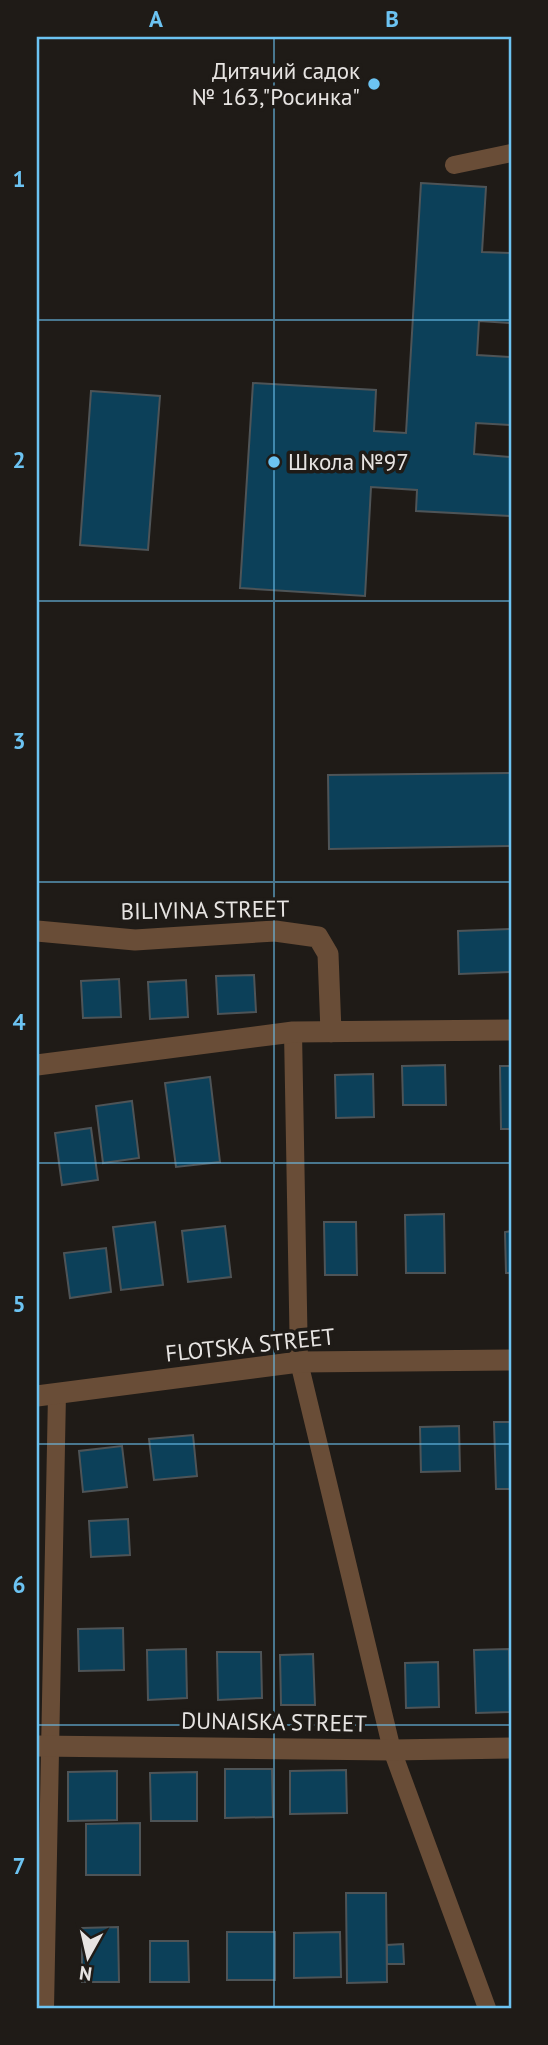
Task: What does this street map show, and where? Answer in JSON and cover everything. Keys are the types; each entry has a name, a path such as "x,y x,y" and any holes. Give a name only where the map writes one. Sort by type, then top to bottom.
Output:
{"street":[{"name":"BILIVINA STREET","path":"37,931 135,940 275,932 318,937 328,954 331,1032"},
{"path":"37,1065 293,1032 511,1030"},
{"name":"FLOTSKA STREET","path":"47,1395 299,1362 511,1360"},
{"name":"DUNAISKA STREET","path":"44,1746 392,1750 511,1748"}],"lane":[{"path":"454,165 511,153"},
{"path":"293,1032 299,1362 392,1750 487,2008"},
{"path":"45,2008 47,1395"}],"building":[{"path":"421,183 486,187 482,252 511,253 511,323 479,321 477,355 511,357 511,425 476,423 474,454 511,457 511,516 416,511 417,490 371,487 365,596 240,588 253,383 376,390 374,431 406,433"},
{"path":"91,391 160,396 148,550 80,545"},
{"path":"511,773 511,846 329,849 328,775"},
{"path":"511,929 511,972 459,974 458,931"},
{"path":"254,975 256,1012 218,1014 216,976"},
{"path":"119,979 121,1017 83,1018 81,981"},
{"path":"186,980 188,1017 150,1019 148,982"},
{"path":"445,1065 446,1105 403,1105 402,1066"},
{"path":"500,1066 511,1066 511,1129 501,1129"},
{"path":"373,1074 374,1117 336,1118 335,1075"},
{"path":"210,1077 220,1162 176,1167 165,1083"},
{"path":"132,1101 139,1158 103,1163 96,1106"},
{"path":"91,1128 98,1180 62,1185 55,1133"},
{"path":"444,1214 445,1273 406,1273 405,1215"},
{"path":"155,1222 163,1285 121,1290 113,1227"},
{"path":"324,1222 356,1222 357,1275 325,1275"},
{"path":"225,1226 231,1277 188,1282 182,1231"},
{"path":"511,1231 511,1273 506,1273 505,1232"},
{"path":"106,1248 111,1292 70,1298 64,1253"},
{"path":"494,1422 511,1422 511,1489 496,1489"},
{"path":"459,1426 460,1471 421,1472 420,1427"},
{"path":"193,1435 197,1476 154,1480 149,1439"},
{"path":"122,1446 127,1487 83,1492 79,1451"},
{"path":"128,1519 130,1555 91,1557 89,1521"},
{"path":"123,1628 124,1670 79,1671 78,1629"},
{"path":"186,1649 187,1698 148,1700 147,1650"},
{"path":"509,1649 510,1712 476,1713 474,1650"},
{"path":"217,1652 261,1652 262,1698 218,1700"},
{"path":"313,1654 315,1705 281,1705 280,1655"},
{"path":"438,1662 439,1707 406,1708 405,1663"},
{"path":"225,1769 272,1769 273,1817 225,1818"},
{"path":"346,1770 347,1813 290,1814 290,1771"},
{"path":"117,1771 117,1820 68,1821 68,1772"},
{"path":"197,1772 197,1821 151,1821 150,1773"},
{"path":"140,1823 140,1875 86,1875 86,1824"},
{"path":"346,1893 386,1893 387,1982 347,1983"},
{"path":"118,1927 119,1982 82,1982 82,1928"},
{"path":"227,1932 275,1932 275,1980 227,1980"},
{"path":"340,1932 341,1977 294,1978 294,1933"},
{"path":"150,1941 188,1941 189,1982 150,1982"},
{"path":"403,1944 404,1964 387,1964 387,1945"}],"place":[{"name":"Дитячий садок № 163,\"Росинка\"","path":"374,84"},
{"name":"Школа №97","path":"274,462"}]}
